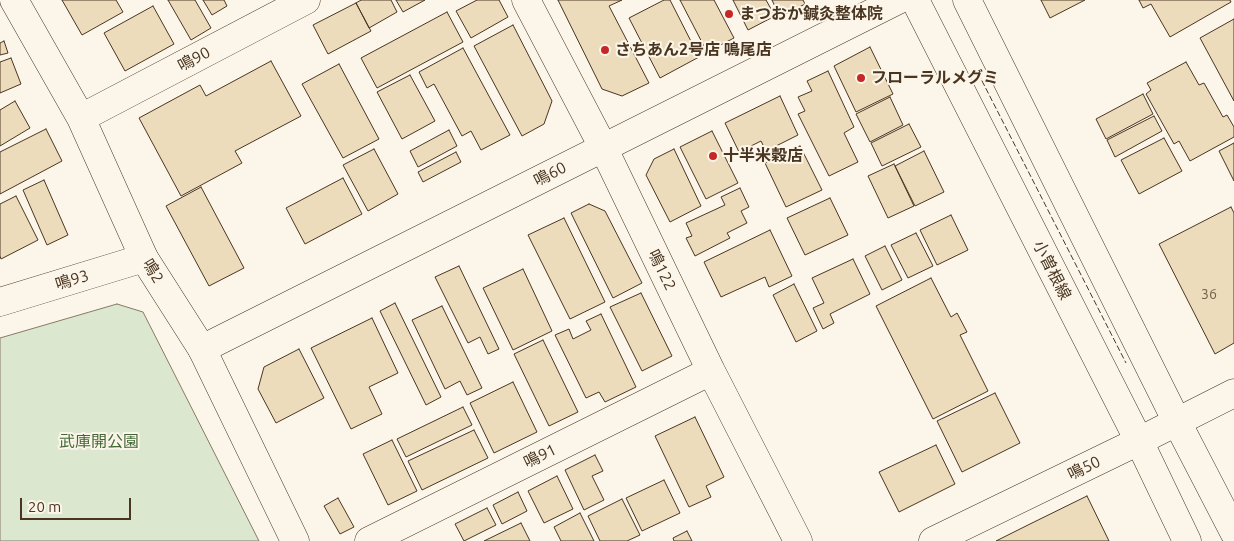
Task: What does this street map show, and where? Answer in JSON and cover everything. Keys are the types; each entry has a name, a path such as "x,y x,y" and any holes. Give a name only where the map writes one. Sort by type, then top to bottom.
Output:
{"street":[{"path":"0,4 14,0"},
{"name":"鳴2","path":"14,0 81,118 144,258 202,349 295,541"},
{"name":"鳴122","path":"526,0 603,147 710,371 798,541"},
{"name":"鳴60","path":"202,349 898,0"},
{"name":"小曽根線","path":"915,0 1187,541"},
{"path":"967,0 1177,422 1234,532"},
{"name":"鳴90","path":"81,118 297,2"},
{"name":"鳴93","path":"0,302 144,258"},
{"name":"鳴91","path":"369,541 710,371"},
{"name":"鳴50","path":"933,541 1234,393"}],"green space":[{"name":"武庫開公園","path":"117,304 143,312 259,541 0,541 0,338"}],"building":[{"path":"62,0 116,0 123,12 82,35"},
{"path":"168,0 195,0 211,28 191,40"},
{"path":"203,0 224,0 227,6 212,15"},
{"path":"361,0 391,0 397,12 369,28 356,3"},
{"path":"396,0 425,0 403,12"},
{"path":"477,0 499,0 508,17 471,38 456,11"},
{"path":"558,0 622,0 609,6 649,83 622,96 602,89"},
{"path":"664,0 670,0 699,57 660,78 629,18"},
{"path":"680,0 714,0 734,38 707,52"},
{"path":"733,0 766,0 775,16 748,30"},
{"path":"772,0 803,0 805,4 780,17"},
{"path":"1041,0 1085,0 1050,18"},
{"path":"1139,0 1230,0 1231,2 1170,37 1151,4 1143,8"},
{"path":"356,3 371,31 328,54 313,25"},
{"path":"153,6 174,44 125,71 104,33"},
{"path":"447,12 463,42 377,88 361,58"},
{"path":"1234,19 1234,101 1200,38"},
{"path":"513,25 552,101 544,124 522,136 474,46"},
{"path":"4,41 8,53 0,55 0,43"},
{"path":"870,47 893,94 856,112 834,66"},
{"path":"463,48 510,135 481,150 471,131 462,136 434,84 427,88 419,72"},
{"path":"11,58 21,84 0,93 0,62"},
{"path":"271,61 301,116 235,151 242,163 181,196 139,118 200,85 206,96"},
{"path":"1186,62 1199,85 1204,83 1223,117 1227,115 1234,127 1234,137 1190,161 1179,141 1174,144 1146,94 1151,90 1147,83"},
{"path":"339,64 379,139 343,158 302,84"},
{"path":"828,71 854,127 844,133 858,162 829,176 798,114 805,111 798,97 812,91 807,81"},
{"path":"410,75 435,121 402,139 377,92"},
{"path":"1143,94 1153,114 1106,139 1096,119"},
{"path":"780,96 798,135 766,151 761,141 739,152 725,123"},
{"path":"890,97 903,125 870,142 856,114"},
{"path":"15,101 30,128 0,146 0,110"},
{"path":"1154,116 1162,131 1115,157 1107,140"},
{"path":"909,124 921,147 882,166 871,143"},
{"path":"46,129 62,161 0,194 0,152"},
{"path":"449,130 457,146 418,167 410,151"},
{"path":"712,131 738,183 706,199 680,147"},
{"path":"1164,138 1182,171 1139,194 1121,160"},
{"path":"1234,143 1234,181 1219,151"},
{"path":"800,146 822,190 786,207 765,163"},
{"path":"374,149 398,194 368,211 343,165"},
{"path":"674,149 701,206 670,222 646,175 654,159"},
{"path":"924,151 944,192 915,206 895,166"},
{"path":"456,152 461,162 423,182 418,172"},
{"path":"894,164 914,206 888,218 868,176"},
{"path":"343,178 362,214 305,244 286,208"},
{"path":"44,180 68,235 47,245 23,190"},
{"path":"201,187 244,268 209,286 166,206"},
{"path":"740,188 749,207 741,211 747,223 727,233 730,238 695,256 686,238 692,236 686,223 725,205 721,197"},
{"path":"16,196 38,240 1,259 0,204"},
{"path":"830,198 848,235 805,255 787,218"},
{"path":"589,204 605,211 642,283 613,298 571,213"},
{"path":"1231,207 1234,213 1234,343 1215,354 1159,244"},
{"path":"951,215 968,250 937,265 920,230"},
{"path":"564,218 605,302 570,319 528,235"},
{"path":"770,230 792,276 769,287 765,277 721,297 704,262"},
{"path":"916,233 933,266 908,278 891,245"},
{"path":"885,246 902,280 882,290 865,256"},
{"path":"853,259 870,294 830,314 834,323 823,329 813,308 824,303 812,278"},
{"path":"459,266 499,349 488,354 480,337 468,343 435,277"},
{"path":"523,269 552,331 513,350 483,288"},
{"path":"931,278 951,317 957,313 967,332 960,335 988,391 933,419 876,306"},
{"path":"794,284 817,331 796,342 773,295"},
{"path":"641,293 672,356 642,371 610,307"},
{"path":"395,303 441,397 426,405 380,311"},
{"path":"442,306 482,388 467,395 460,381 445,389 412,320"},
{"path":"601,314 636,387 605,402 599,392 586,398 555,335 569,329 573,339 591,330 586,321"},
{"path":"372,318 398,373 369,387 382,414 351,429 311,348"},
{"path":"543,340 578,412 549,426 514,354"},
{"path":"299,349 324,398 276,423 258,389 264,367"},
{"path":"513,382 537,432 494,453 470,403"},
{"path":"995,393 1020,443 962,472 937,421"},
{"path":"463,407 472,425 406,457 397,439"},
{"path":"695,417 724,477 706,486 711,497 689,507 655,436"},
{"path":"474,430 488,458 422,490 408,461"},
{"path":"392,440 417,491 388,505 363,454"},
{"path":"936,445 955,484 899,512 879,472"},
{"path":"595,455 603,471 592,476 604,500 584,510 565,470"},
{"path":"557,476 573,509 544,523 528,491"},
{"path":"664,480 680,513 642,531 626,498"},
{"path":"518,492 527,511 502,524 493,505"},
{"path":"1087,496 1109,541 996,541 1030,524"},
{"path":"338,498 354,527 340,534 324,506"},
{"path":"622,499 640,535 627,541 600,541 588,516"},
{"path":"487,508 496,525 464,541 455,524"},
{"path":"580,513 594,541 561,541 554,527"},
{"path":"521,523 530,541 484,541"},
{"path":"687,531 692,541 674,541 673,538"}],"fence":[{"path":"978,73 1126,363"}],"place":[{"name":"まつおか鍼灸整体院","path":"729,14"},
{"name":"さちあん2号店 鳴尾店","path":"605,50"},
{"name":"フローラルメグミ","path":"861,78"},
{"name":"十半米穀店","path":"713,156"}]}
